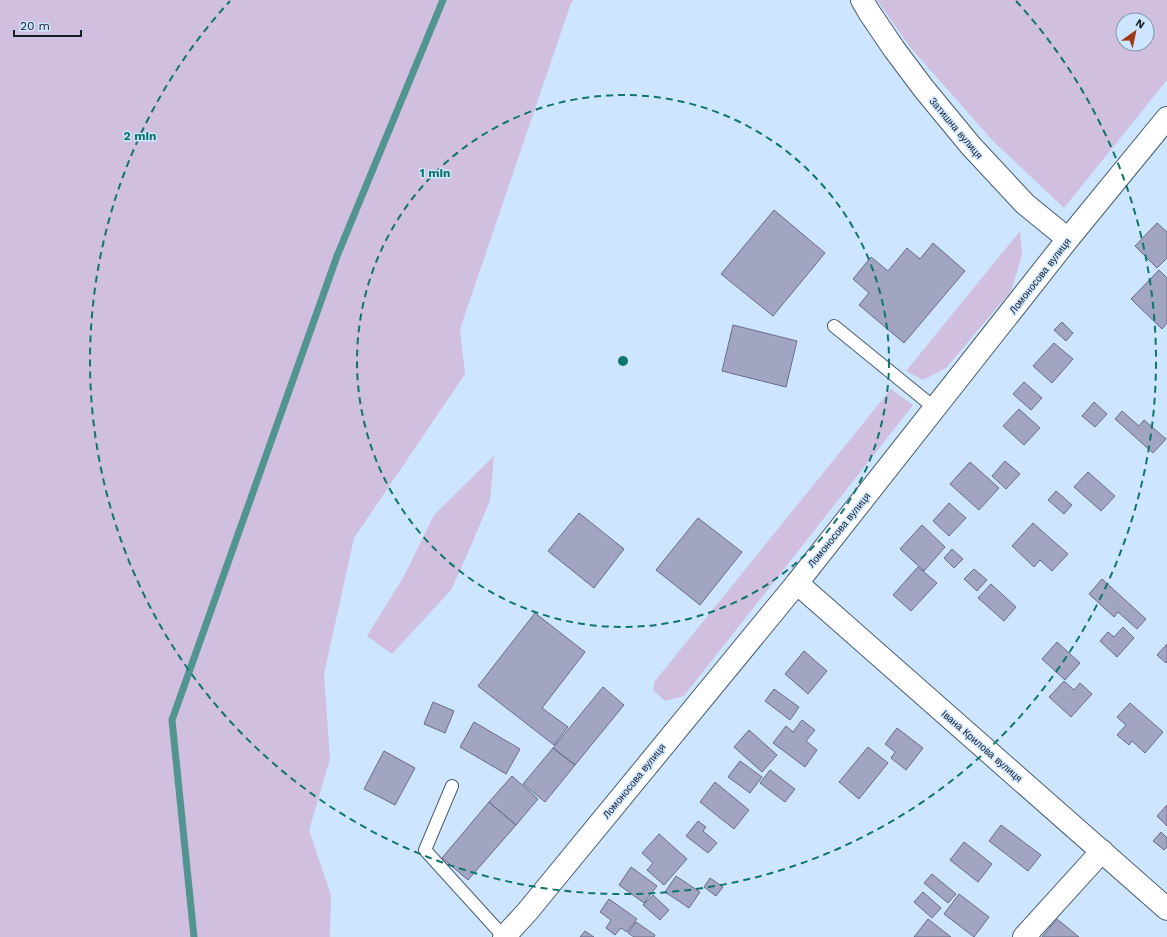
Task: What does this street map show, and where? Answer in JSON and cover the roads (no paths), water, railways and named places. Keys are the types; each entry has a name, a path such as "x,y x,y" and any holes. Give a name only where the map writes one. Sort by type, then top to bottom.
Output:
{"street":[{"name":"Затишна вулиця","path":"862,0 894,50 971,146 1025,204 1068,239"},
{"name":"Ломоносова вулиця","path":"504,937 532,906 797,583 1068,239 1165,124"},
{"name":"Івана Крилова вулиця","path":"797,583 1167,909"},
{"path":"1024,937 1102,851"}],"lane":[{"path":"834,326 936,408"},
{"path":"452,786 425,850 504,937"}],"waterway":[{"path":"194,937 172,720 337,256 443,0"}]}
